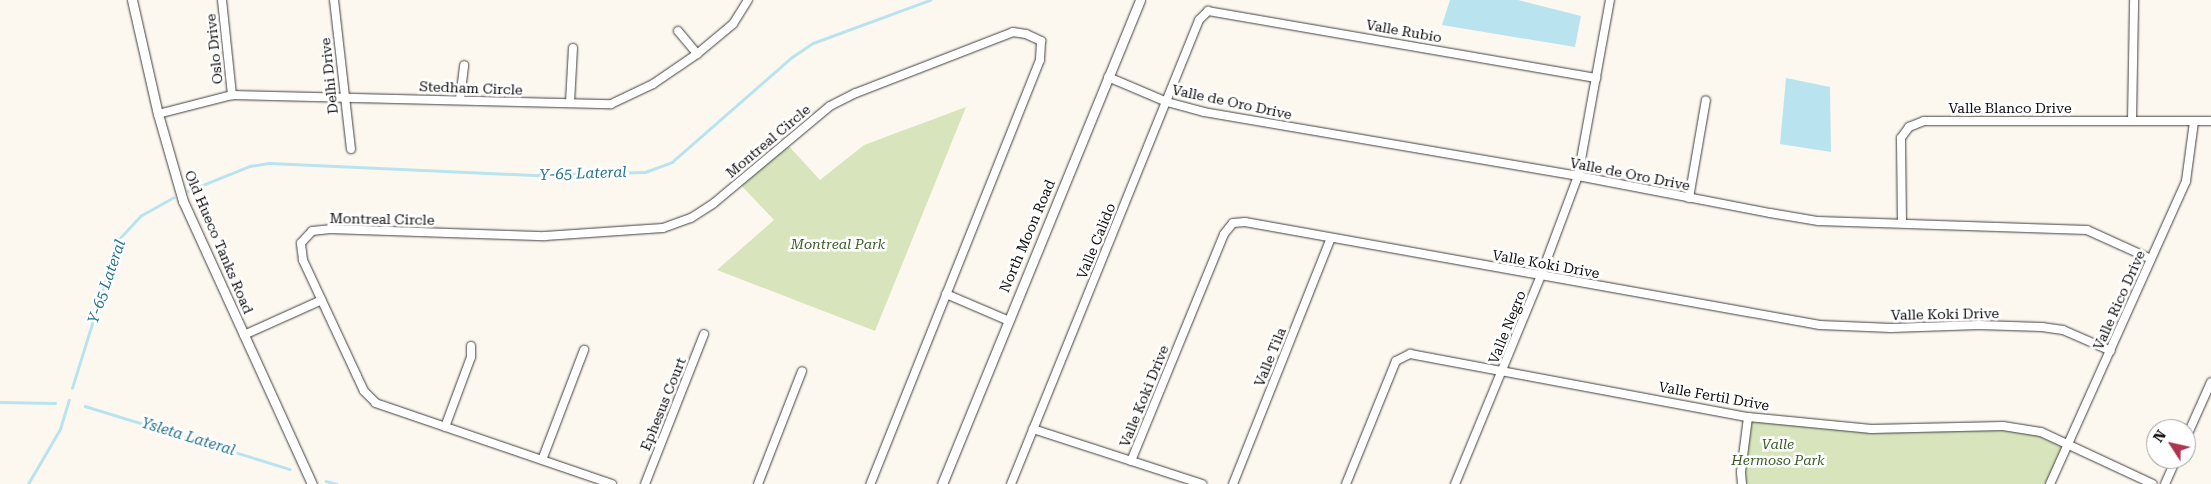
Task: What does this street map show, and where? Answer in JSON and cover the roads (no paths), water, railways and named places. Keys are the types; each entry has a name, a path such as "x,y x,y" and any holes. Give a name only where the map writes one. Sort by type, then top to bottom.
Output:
{"street":[{"name":"Old Hueco Tanks Road","path":"132,0 158,114 183,201 312,484"},
{"name":"Oslo Drive","path":"222,0 232,95"},
{"name":"Delhi Drive","path":"334,0 343,96 351,148"},
{"name":"Stedham Circle","path":"158,114 232,95 343,96 611,104 667,76 697,54 733,24 748,0"},
{"name":"North Moon Road","path":"942,484 1007,320 1140,0"},
{"name":"Valle Negro","path":"1455,484 1541,275 1578,176 1610,0"},
{"path":"2132,120 2134,0"},
{"name":"Valle Rubio","path":"1208,11 1596,78"},
{"name":"Valle Calido","path":"1011,484 1199,20 1208,11"},
{"path":"678,31 697,54"},
{"name":"Montreal Circle","path":"612,484 376,403 364,391 303,260 301,243 312,231 545,236 663,228 691,218 714,202 830,106 856,93 1014,32 1026,34 1041,41 1040,60 870,484"},
{"path":"570,103 573,48"},
{"path":"460,99 464,65"},
{"name":"Valle de Oro Drive","path":"1108,77 1167,102 1204,112 1578,176 1818,221 2087,230 2151,259"},
{"path":"1690,198 1706,100"},
{"name":"Valle Blanco Drive","path":"1902,223 1901,138 1910,127 1924,121 2211,121"},
{"name":"Valle Rico Drive","path":"2050,484 2186,181 2194,122"},
{"name":"Valle Koki Drive","path":"1131,461 1224,234 1233,223 1245,222 1820,325 1891,328 2011,325 2063,330 2111,351"},
{"name":"Valle Tila","path":"1233,484 1331,238"},
{"path":"946,294 1007,320"},
{"path":"244,335 322,300"},
{"name":"Ephesus Court","path":"645,484 704,334"},
{"path":"445,427 471,357 470,346"},
{"path":"542,460 584,350"},
{"name":"Valle Fertil Drive","path":"1346,484 1396,361 1410,354 1503,369 1748,417 1872,429 2003,426 2041,432 2153,484"},
{"path":"758,484 802,371"},
{"path":"2194,419 2211,382"},
{"path":"1742,484 1740,472 1748,417"},
{"path":"1033,429 1202,484"},
{"path":"2165,484 2172,469"}],"water":[{"path":"1450,0 1518,0 1581,16 1575,47 1442,25"},
{"path":"1786,78 1830,87 1831,152 1780,144"}],"waterway":[{"name":"Y-65 Lateral","path":"188,191 250,166 270,163 539,175 645,172 672,162 792,57 813,43 930,0"},
{"name":"Y-65 Lateral","path":"72,388 118,240 140,216 173,198"},
{"path":"28,484 60,429 69,400"},
{"name":"Ysleta Lateral","path":"0,402 55,403"},
{"name":"Ysleta Lateral","path":"85,406 290,469"},
{"name":"Ysleta Lateral","path":"326,481 337,484"}],"park label":[{"name":"Montreal Park","path":"838,244"},
{"name":"Valle Hermoso Park","path":"1778,452"}]}
